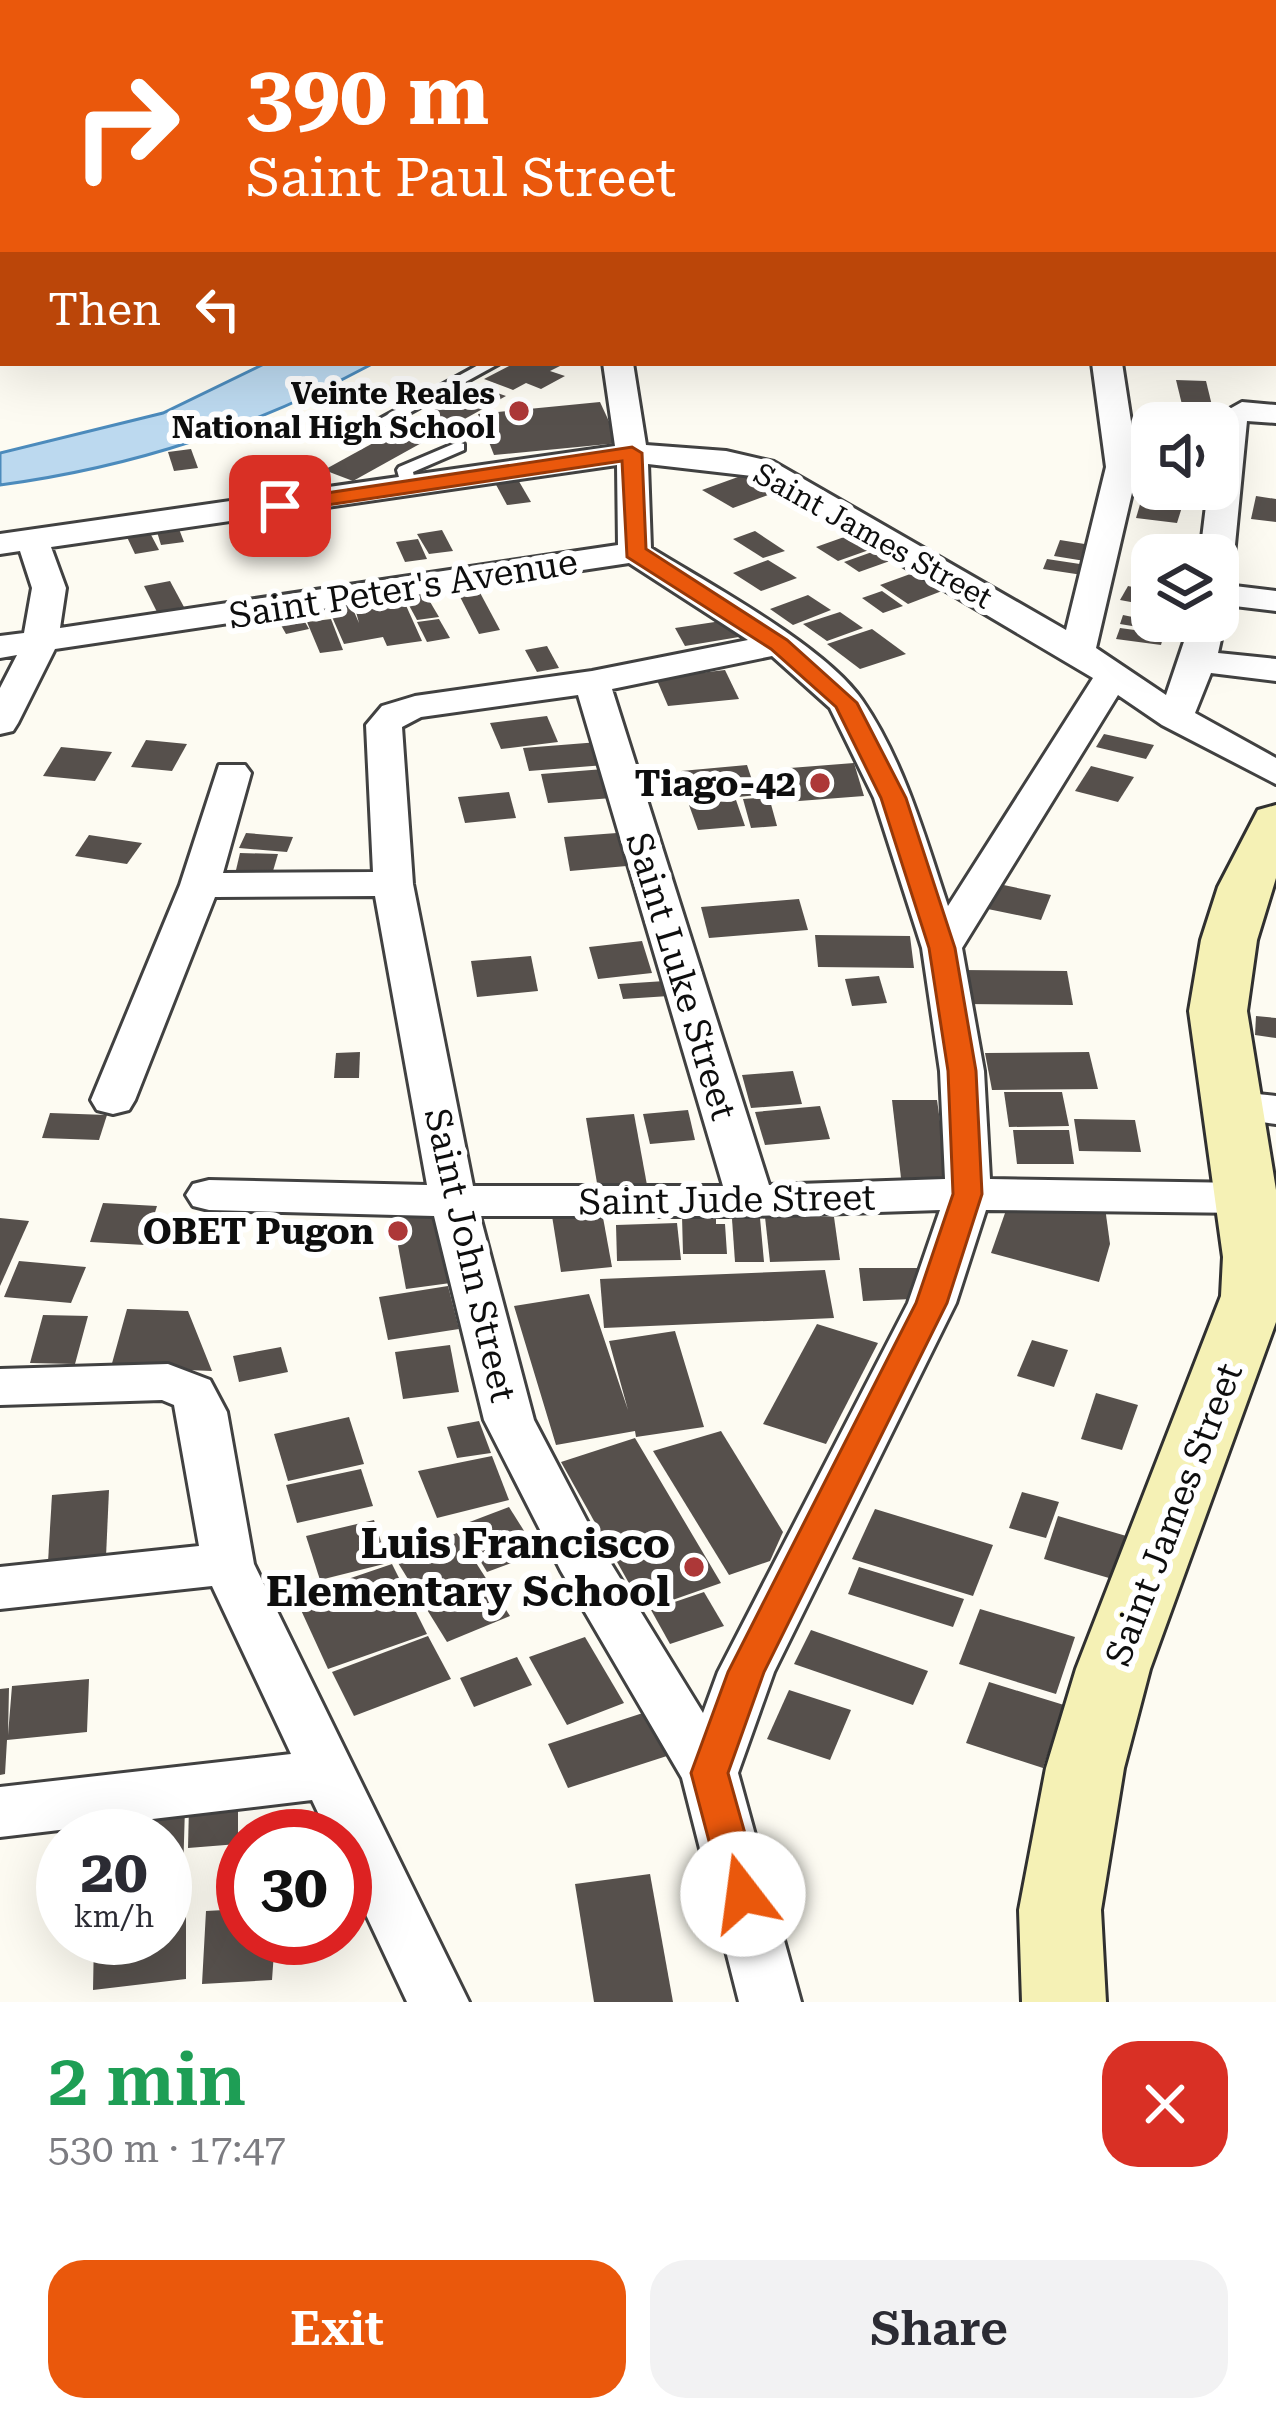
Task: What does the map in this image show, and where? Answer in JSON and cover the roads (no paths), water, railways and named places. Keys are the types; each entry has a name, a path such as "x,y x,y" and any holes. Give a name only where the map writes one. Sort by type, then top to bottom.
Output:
{"street":[{"path":"618,366 632,453 635,552 779,644 846,703 893,798 942,948 962,1071 968,1194 932,1303 746,1672 709,1773 770,2002"},
{"path":"1078,652 1122,466 1107,366"},
{"path":"1219,534 1232,416 1242,411 1276,414"},
{"name":"Saint James Street","path":"16,543 632,453 685,455 763,469 1276,773"},
{"path":"0,723 40,644 49,588 16,543"},
{"name":"Saint Peter's Avenue","path":"0,647 635,552"},
{"path":"1239,597 1276,601"},
{"path":"1175,717 1203,642"},
{"path":"592,682 779,644"},
{"path":"1198,661 1276,670"},
{"path":"942,948 1112,677"},
{"name":"Saint John Street","path":"592,682 394,714 384,725 393,884 453,1201 509,1420 580,1557 709,1773"},
{"name":"Saint Luke Street","path":"592,682 751,1201"},
{"path":"112,1100 200,886 232,773"},
{"name":"Saint James Street","path":"1064,2002 1060,1910 1085,1768 1113,1669 1244,1326 1256,1257 1245,1198 1252,1107 1217,1011 1228,940 1245,887 1276,820"},
{"path":"200,886 393,884"},
{"name":"Saint Jude Street","path":"209,1195 453,1201 751,1201 968,1194 1245,1198"},
{"path":"0,1387 168,1382 192,1393 202,1412 228,1564 438,2002"},
{"path":"0,1588 228,1564"},
{"path":"0,1812 328,1774"}],"lane":[{"path":"366,431 487,366"},
{"path":"408,485 405,470 458,447"}],"water":[{"path":"260,366 368,366 284,407 193,441 98,467 0,485 0,453 163,413"}],"place":[{"name":"Veinte Reales National High School","path":"519,411"},
{"name":"Tiago-42","path":"820,783"},
{"name":"OBET Pugon","path":"398,1231"},
{"name":"Luis Francisco Elementary School","path":"694,1567"}]}
